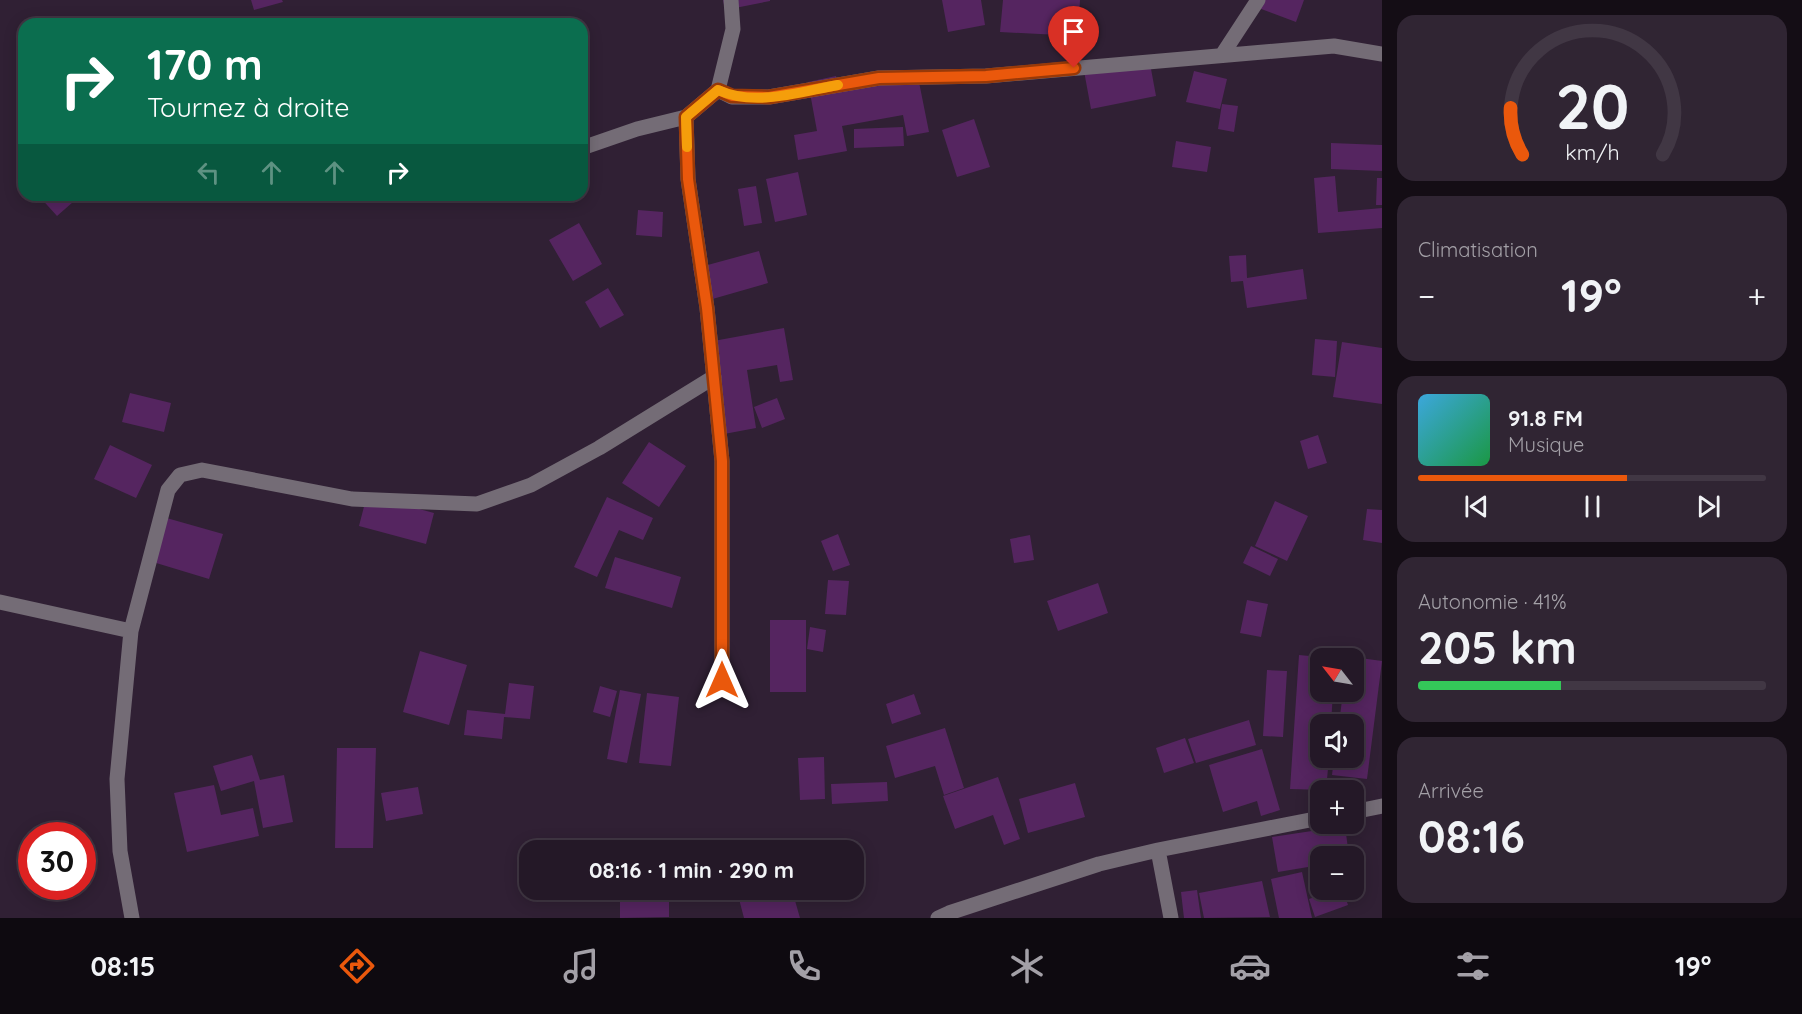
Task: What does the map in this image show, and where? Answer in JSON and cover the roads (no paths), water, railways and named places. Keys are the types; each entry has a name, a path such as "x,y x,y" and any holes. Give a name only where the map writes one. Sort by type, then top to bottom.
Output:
{"street":[{"path":"588,146 637,129 686,117 718,90 733,29 731,0"},
{"path":"1222,55 1258,0"},
{"path":"718,90 732,96 769,97 879,78 986,76 1334,46 1382,54"},
{"path":"686,117 688,179 707,308 722,461 722,680"},
{"path":"132,918 120,851 117,779 131,631 168,490 180,475 202,470 352,499 477,504 531,485 599,448 714,377"},
{"path":"0,602 131,631"},
{"path":"1364,810 1382,806"},
{"path":"938,918 1099,864 1310,820"},
{"path":"1158,850 1171,918"}]}
